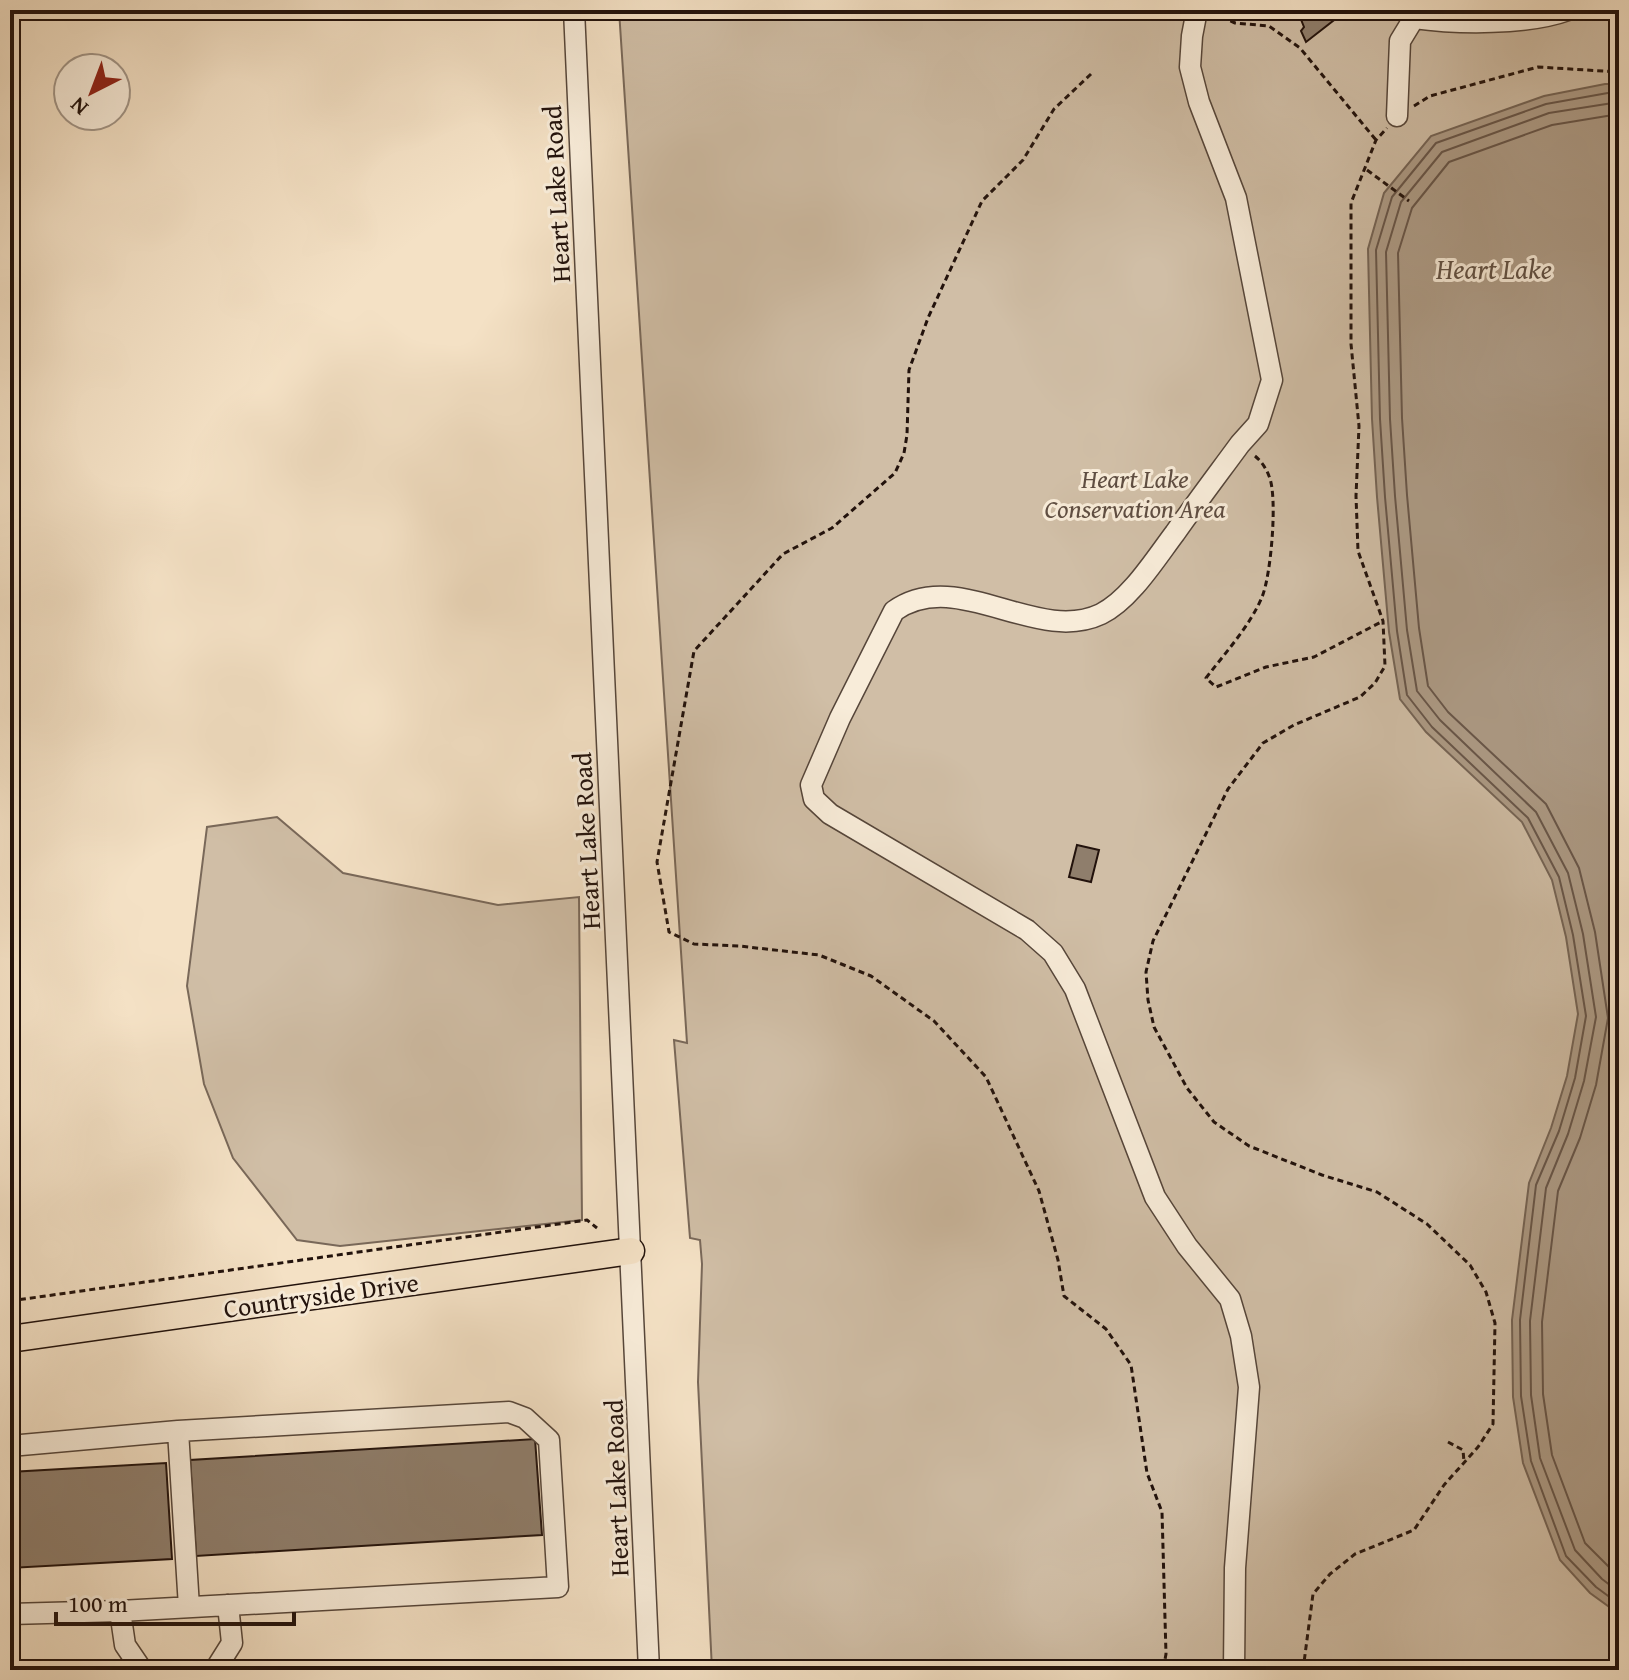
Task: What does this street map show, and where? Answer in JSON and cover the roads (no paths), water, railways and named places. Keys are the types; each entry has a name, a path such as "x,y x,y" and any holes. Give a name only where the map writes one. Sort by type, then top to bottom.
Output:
{"main road":[{"name":"Countryside Drive","path":"10,1339 631,1251"}],"street":[{"name":"Heart Lake Road","path":"574,10 649,1670"},
{"path":"1197,10 1190,67 1199,102 1236,198 1272,380 1258,424 1137,584 1101,614 1071,621 940,595 908,601 894,611 840,718 811,785 814,799 830,814 1027,930 1053,953 1075,989 1155,1197 1187,1246 1230,1299 1241,1336 1249,1387 1235,1568 1234,1670"},
{"path":"1397,116 1400,41 1414,18 1449,23 1549,17 1568,10"},
{"path":"10,1446 178,1431 509,1412 525,1418 549,1440 558,1587 120,1611 10,1614"},
{"path":"178,1431 189,1607"},
{"path":"215,1670 232,1643 228,1605"},
{"path":"120,1611 125,1645 142,1670"}],"water":[{"name":"Heart Lake","path":"1619,84 1619,1614 1590,1593 1560,1560 1523,1463 1513,1397 1512,1320 1529,1183 1567,1076 1578,1014 1566,937 1552,880 1522,822 1426,732 1400,699 1389,632 1377,497 1368,249 1384,193 1431,136 1544,96"}],"park label":[{"name":"Heart Lake Conservation Area","path":"1135,493"}]}
